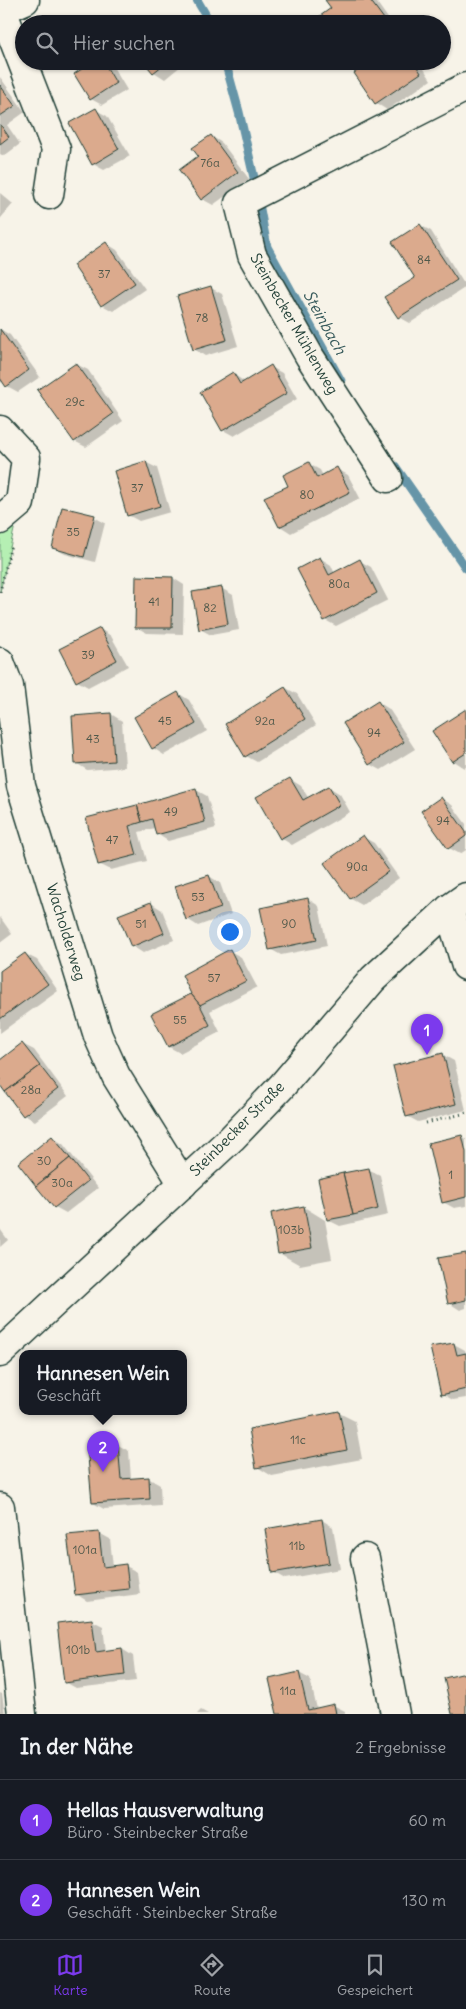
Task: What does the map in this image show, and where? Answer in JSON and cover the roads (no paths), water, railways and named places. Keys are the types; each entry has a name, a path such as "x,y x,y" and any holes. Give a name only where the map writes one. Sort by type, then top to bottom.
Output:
{"street":[{"path":"9,7 15,25"},
{"path":"30,70 56,149 49,194"},
{"name":"Steinbecker Mühlenweg","path":"388,478 310,357 252,255 238,203 466,87"},
{"path":"0,430 26,458 20,503 0,520"},
{"name":"Wacholderweg","path":"0,662 9,686 21,786 98,1036 116,1076 182,1184"},
{"path":"457,903 466,966"},
{"name":"Steinbecker Straße","path":"0,1353 232,1138 280,1087 372,979 457,903"},
{"path":"0,1507 22,1714"},
{"path":"365,1558 395,1714"}],"waterway":[{"name":"Steinbach","path":"197,0 206,15"},
{"name":"Steinbach","path":"227,70 255,182 267,247 341,381"},
{"name":"Steinbach","path":"395,466 466,568"}],"place":[{"name":"Hellas Hausverwaltung","path":"427,1055"},
{"name":"Hannesen Wein","path":"103,1472"}]}
